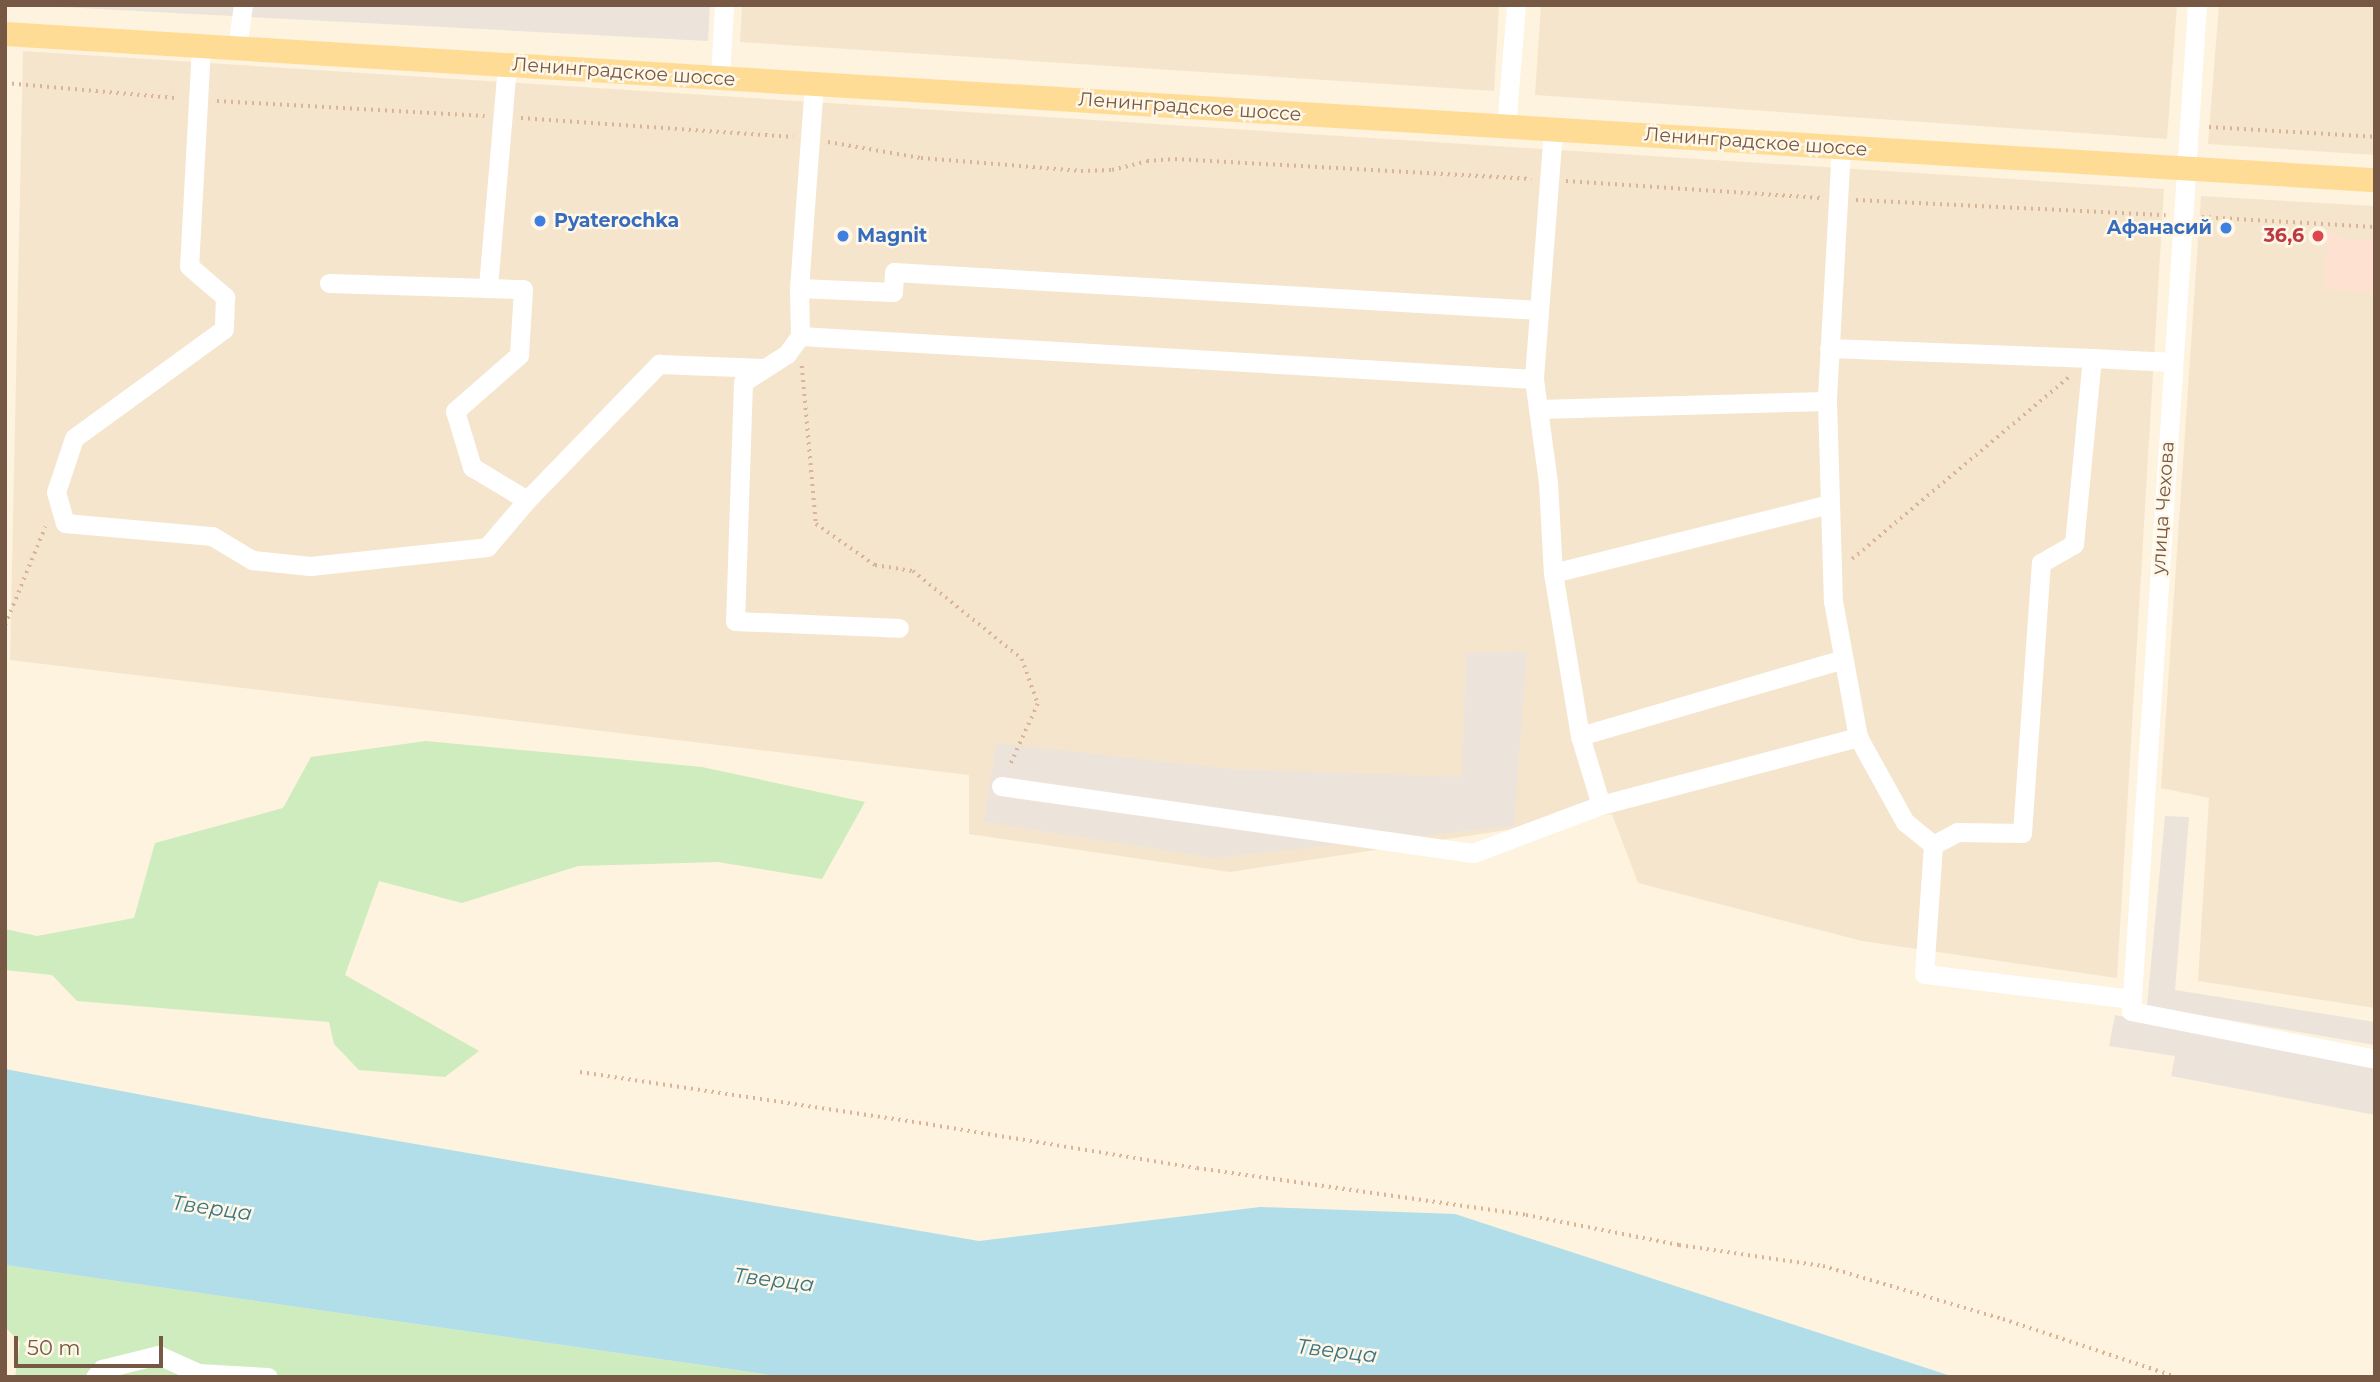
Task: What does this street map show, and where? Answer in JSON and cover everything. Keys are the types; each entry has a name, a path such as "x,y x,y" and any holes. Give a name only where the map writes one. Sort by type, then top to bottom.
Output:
{"main road":[{"name":"Ленинградское шоссе","path":"5,34 2375,180"}],"street":[{"path":"237,48 243,5"},
{"path":"720,78 724,5"},
{"path":"1506,127 1516,5"},
{"name":"улица Чехова","path":"2131,1005 2197,5"},
{"path":"201,46 189,266 225,297 224,330 74,438 56,492 65,523 212,536 252,561 310,566 487,547 527,500 659,363 764,368"},
{"path":"488,288 507,65"},
{"path":"814,84 799,288 800,336 787,354 743,382 734,621 899,628"},
{"path":"1553,130 1534,379 1548,482 1553,573 1580,736 1601,805"},
{"path":"1841,147 1827,401 1833,601 1858,737 1906,821 1933,845"},
{"path":"799,288 893,292 894,272 1539,310"},
{"path":"329,283 523,289 520,355 455,411 472,467 527,500"},
{"path":"800,336 1534,379"},
{"path":"1829,348 2172,362"},
{"path":"1933,845 1957,832 2022,833 2041,563 2074,544 2092,358"},
{"path":"1538,409 1827,401"},
{"path":"1553,573 1830,504"},
{"path":"1580,736 1843,659"},
{"path":"1001,786 1472,853 1601,805 1858,737"},
{"path":"1933,845 1924,974 2131,1005 2375,1059"},
{"path":"95,1377 102,1369 158,1355 198,1373 268,1377"}],"path":[{"path":"5,83 198,99 810,139 921,158 1081,171 1112,170 1147,160 1175,159 1549,180 1838,200 2375,227"},
{"path":"2188,126 2375,136"},
{"path":"800,336 816,524 876,565 913,571 1023,659 1038,704 1001,786"},
{"path":"1832,576 2092,358"},
{"path":"5,625 46,525"},
{"path":"580,1072 1223,1172 1527,1215 1679,1245 1824,1266 2003,1319 2176,1377"}],"shaded area":[{"path":"22,5 710,5 708,41"},
{"path":"742,5 1499,5 1494,91 740,42"},
{"path":"1541,5 2177,5 2167,139 1535,95"},
{"path":"2219,5 2375,5 2375,155 2208,144"},
{"path":"23,51 2164,189 2117,978 1862,941 1638,883 1612,814 1230,872 969,834 969,775 10,660"},
{"path":"2201,196 2375,206 2375,1008 2198,981 2209,798 2161,788"},
{"path":"2328,232 2349,239 2375,241 2375,292 2324,289"},
{"path":"1527,651 1514,826 1214,858 984,822 996,743 1232,769 1462,777 1466,653"},
{"path":"2165,816 2189,817 2175,990 2375,1022 2375,1045 2147,1006"},
{"path":"2115,1015 2375,1065 2375,1115 2171,1076 2175,1056 2109,1046"}],"green space":[{"path":"426,741 702,767 865,802 822,879 718,862 578,866 462,903 379,881 345,975 479,1051 445,1077 359,1070 334,1044 329,1022 77,1001 52,975 5,970 5,929 37,936 134,918 155,843 283,808 311,757"},
{"path":"5,1265 784,1377 15,1377 20,1342 5,1327"}],"water":[{"name":"Тверца","path":"5,1069 258,1117 979,1241 1260,1207 1455,1214 1954,1377 784,1377 5,1265"}],"place":[{"name":"Pyaterochka","path":"540,221"},
{"name":"Афанасий","path":"2226,228"},
{"name":"Magnit","path":"843,236"},
{"name":"36,6","path":"2318,236"}]}
